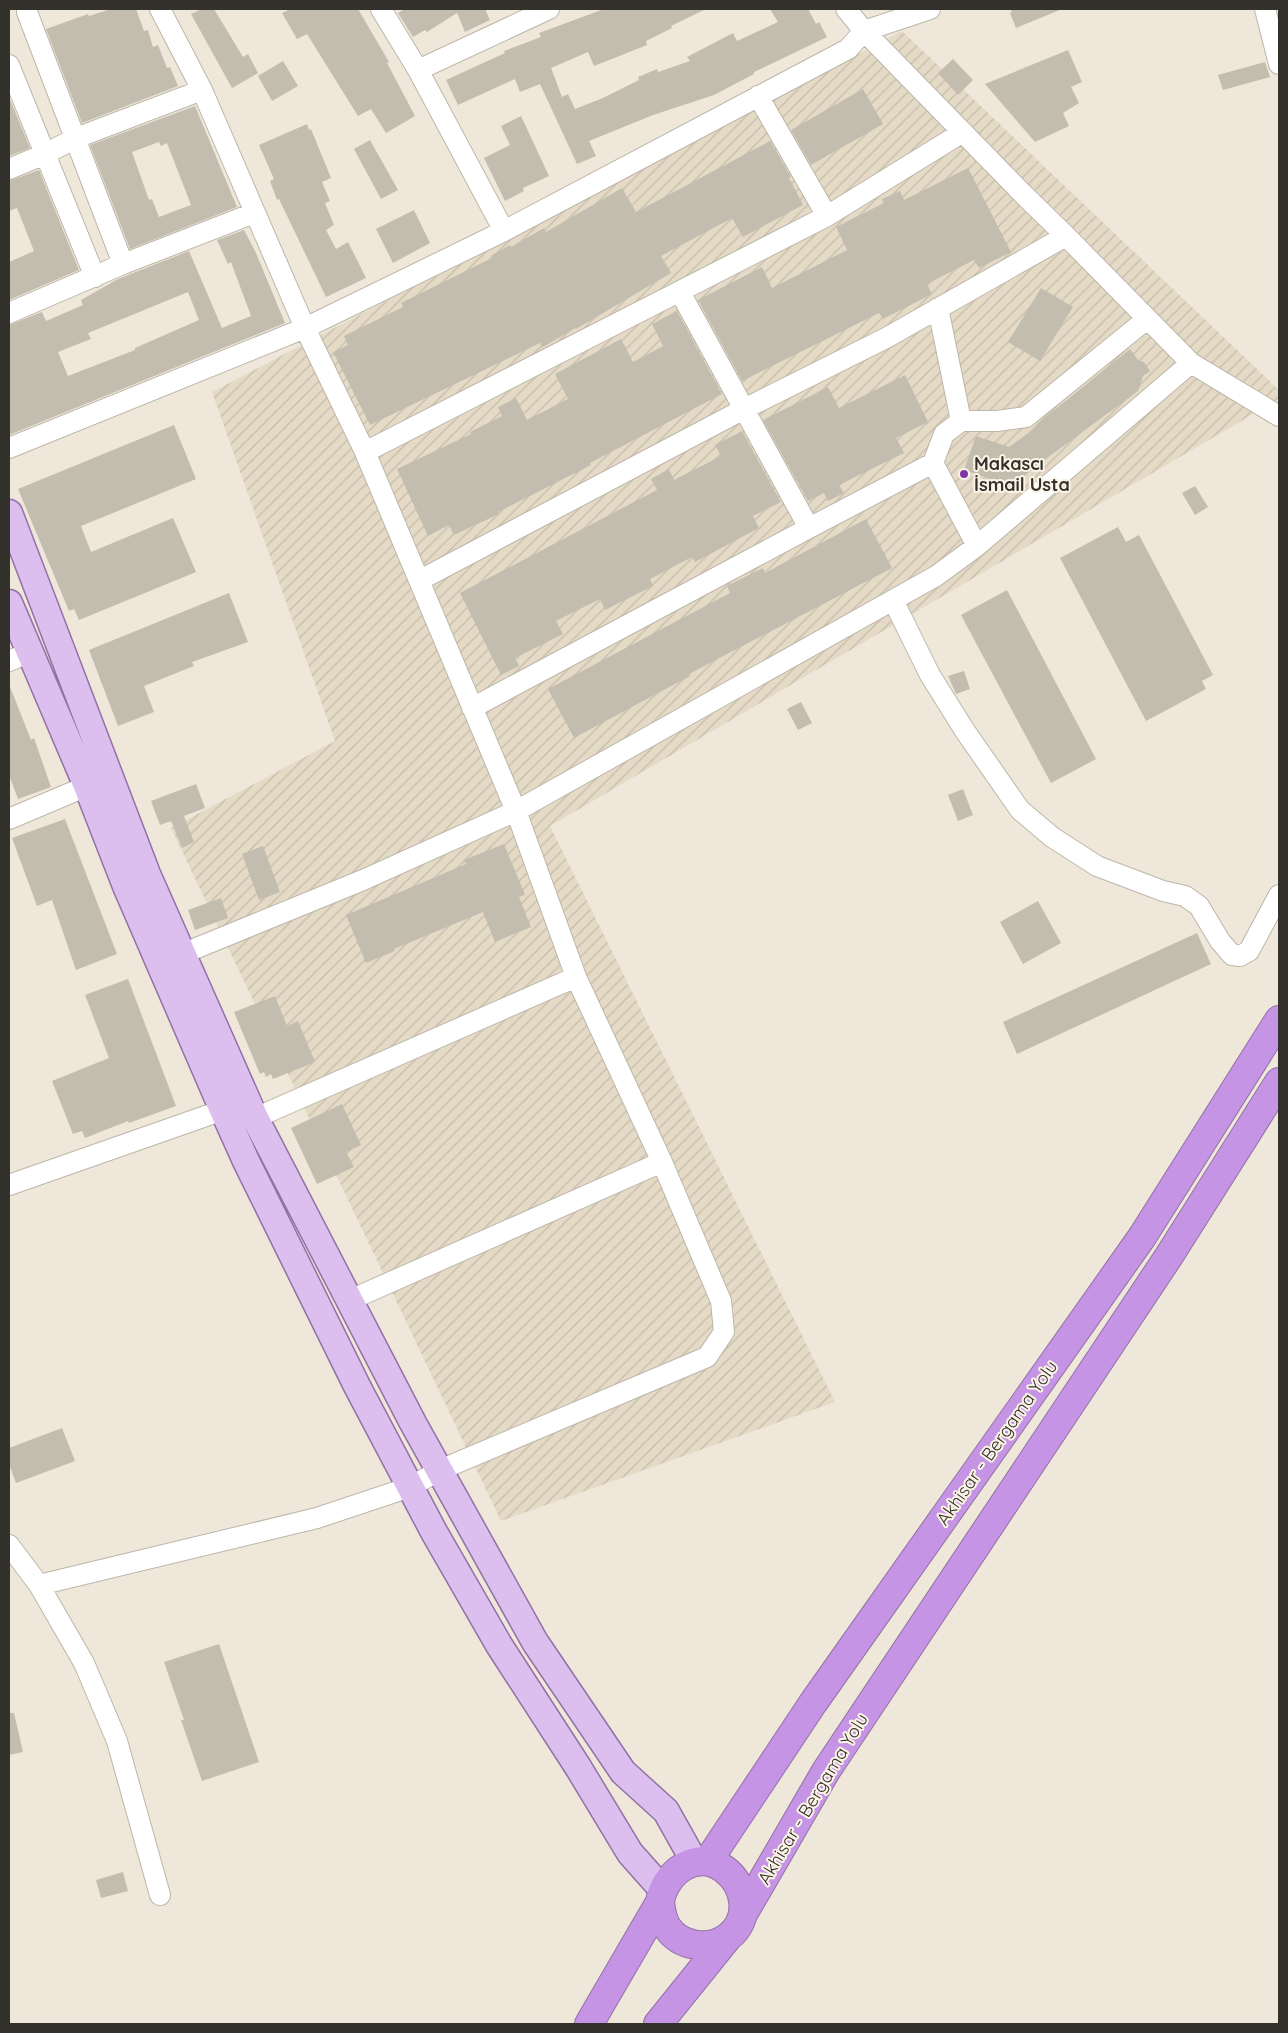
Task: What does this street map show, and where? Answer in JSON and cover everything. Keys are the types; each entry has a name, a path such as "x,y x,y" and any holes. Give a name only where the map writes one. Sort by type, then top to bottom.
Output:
{"highway":[{"name":"Akhisar - Bergama Yolu","path":"701,1861 1142,1237 1279,1020"},
{"name":"Akhisar - Bergama Yolu","path":"658,2024 738,1926 743,1914 826,1771 1169,1256 1279,1082"},
{"name":"Akhisar - Bergama Yolu","path":"589,2024 670,1877 681,1868 701,1861 721,1866 732,1875 740,1886 743,1914"},
{"path":"661,1896 662,1916 668,1928 677,1938 690,1944 703,1946 716,1944 728,1937"}],"main road":[{"path":"9,513 147,874 255,1118 440,1470 535,1642 623,1772 666,1810 701,1861"},
{"path":"9,603 19,657 88,786 126,886 223,1110 246,1161 357,1386 410,1487 499,1645 578,1767 630,1853 661,1896"}],"street":[{"path":"39,1585 317,1518 410,1487 440,1470 707,1357 724,1332 722,1301 662,1162 576,977 516,811 420,580 365,452 305,328 202,90 160,9"},
{"path":"381,9 418,70 504,232"},
{"path":"418,70 549,9"},
{"path":"846,9 864,31 1024,195 1191,362 1279,416"},
{"path":"9,448 305,328 504,232 848,49 864,31 930,9"},
{"path":"1265,9 1279,64"},
{"path":"24,12 76,138 123,264"},
{"path":"9,65 95,277"},
{"path":"9,169 45,154 76,138 202,90"},
{"path":"758,96 827,216"},
{"path":"365,452 827,216 963,132"},
{"path":"9,313 123,264 254,212"},
{"path":"420,580 744,409 886,338 1066,236"},
{"path":"680,292 809,528"},
{"path":"938,308 961,421"},
{"path":"472,708 933,463 944,434 961,421 997,421 1026,417 1147,319"},
{"path":"182,954 363,880 516,811 936,576 977,546 1191,362"},
{"path":"933,463 977,546"},
{"path":"893,600 930,675 964,731 1020,810 1052,837 1097,866 1163,891 1184,896 1199,906 1220,941 1232,956 1240,956 1249,951 1279,895"},
{"path":"9,819 88,786"},
{"path":"255,1118 576,977"},
{"path":"9,1185 223,1110"},
{"path":"350,1300 662,1162"},
{"path":"9,1545 39,1585 84,1663 117,1741 160,1895"}],"shaded area":[{"path":"902,31 1279,390 1279,399 550,826 835,1402 501,1521 171,828 335,741 212,392"}],"building":[{"path":"111,9 136,9 144,31 148,30 153,47 158,45 167,68 170,67 178,86 82,123 46,29 88,14 89,16"},
{"path":"202,9 214,9 243,57 248,54 258,73 232,88 191,14"},
{"path":"290,9 358,9 389,62 387,63 415,116 386,133 371,109 358,116 307,34 297,39 282,13"},
{"path":"405,9 485,9 490,20 465,32 457,13 427,32 425,30 413,37 398,13"},
{"path":"604,9 706,9 646,41 647,45 594,66 588,52 551,68 562,97 568,94 575,109 603,98 639,80 638,77 657,69 658,72 690,61 687,57 733,33 737,41 778,22 770,9 808,9 816,24 819,22 827,37 754,72 754,74 714,95 653,115 589,141 596,156 577,164 540,84 520,92 515,79 458,105 446,80 505,53 504,51 541,37 539,33"},
{"path":"1010,9 1062,9 1016,28"},
{"path":"1068,50 1082,82 1071,87 1079,103 1063,113 1069,126 1035,142 985,84"},
{"path":"953,59 973,80 958,95 938,73"},
{"path":"283,61 298,86 272,101 258,76"},
{"path":"1265,62 1270,77 1223,90 1218,75"},
{"path":"863,89 883,124 811,165 791,130"},
{"path":"9,97 30,148 9,156"},
{"path":"195,106 237,207 130,249 90,145","holes":["159,142 161,146 167,143 191,205 159,217 152,199 149,200 132,152"]},
{"path":"521,116 549,176 523,188 524,191 505,201 484,158 510,145 501,126"},
{"path":"307,124 309,130 311,129 331,178 322,182 330,201 325,203 334,225 326,230 336,249 348,242 366,278 326,297 279,199 277,200 270,181 274,179 259,145"},
{"path":"370,140 398,190 381,199 354,149"},
{"path":"770,141 791,177 789,178 803,205 743,237 732,218 661,256 671,273 576,329 543,347 540,343 370,425 333,352 348,345 344,336 403,307 401,303 492,258 491,256 510,245 511,247 544,228 546,232 622,188 636,212"},
{"path":"968,168 1011,252 979,268 974,260 927,284 932,294 883,319 879,313 742,381 698,300 762,267 772,288 847,250 836,227 884,203 882,199 900,191 904,200"},
{"path":"39,170 79,270 9,300 9,262 34,251 17,208 9,211 9,181"},
{"path":"414,210 430,243 393,263 376,229"},
{"path":"244,230 256,253 285,323 9,435 9,325 42,312 46,321 83,305 81,300 118,279 189,251 222,328 251,316 231,262 228,264 217,240","holes":["188,292 199,320 135,348 135,350 68,376 58,352 91,339 88,333"]},
{"path":"1041,288 1073,307 1040,361 1008,342"},
{"path":"677,311 722,394 590,463 591,465 498,512 499,514 454,535 449,525 428,536 397,469 471,434 470,432 502,416 498,407 516,398 527,420 568,399 555,374 621,339 633,362 663,346 652,324"},
{"path":"1130,349 1138,360 1144,362 1150,371 1143,376 1138,391 1024,475 1021,485 1013,491 1008,485 964,470 976,436 1009,447 1035,428 1037,424"},
{"path":"905,375 928,422 896,438 904,453 839,485 844,493 828,501 824,493 808,501 763,420 828,387 839,408"},
{"path":"174,425 196,479 81,526 91,552 173,518 196,572 79,620 74,609 69,611 18,489"},
{"path":"742,431 781,502 753,516 759,528 695,562 692,557 650,579 653,586 605,610 600,599 556,621 563,634 515,658 519,666 501,675 460,593 657,490 651,479 669,469 674,480 721,456 715,445"},
{"path":"1195,486 1208,507 1195,515 1182,493"},
{"path":"866,519 892,568 689,674 690,676 574,738 548,689 730,593 727,586 763,568 765,573"},
{"path":"1118,527 1126,542 1139,535 1213,675 1202,681 1206,689 1146,721 1060,558"},
{"path":"1007,590 1096,759 1051,783 961,615"},
{"path":"229,593 248,642 192,662 194,666 144,686 154,712 118,726 89,650"},
{"path":"964,671 970,689 956,694 948,676"},
{"path":"9,684 31,740 34,738 51,787 18,799 9,775"},
{"path":"801,702 812,723 798,730 787,709"},
{"path":"196,784 205,808 184,816 194,842 182,848 171,821 160,825 151,801"},
{"path":"963,789 973,815 958,821 948,795"},
{"path":"65,819 117,954 76,970 52,900 37,906 12,838"},
{"path":"504,844 525,895 519,897 531,927 495,942 483,912 394,949 395,951 366,963 346,915 466,864 464,860"},
{"path":"263,846 280,892 259,900 242,854"},
{"path":"221,898 228,918 195,930 188,910"},
{"path":"1038,901 1061,943 1023,964 1000,922"},
{"path":"1197,933 1211,964 1017,1054 1003,1022"},
{"path":"128,979 176,1106 129,1123 128,1121 85,1138 82,1131 73,1134 52,1081 109,1058 85,995"},
{"path":"275,996 287,1026 298,1021 315,1062 273,1079 271,1074 266,1077 264,1072 260,1074 234,1012"},
{"path":"342,1104 361,1145 346,1152 354,1167 317,1184 291,1128"},
{"path":"62,1428 75,1461 16,1483 9,1464 9,1448"},
{"path":"219,1644 259,1762 202,1781 164,1662"},
{"path":"9,1713 14,1713 23,1752 9,1755"},
{"path":"123,1872 128,1891 101,1898 96,1880"}],"place":[{"name":"Makascı İsmail Usta","path":"964,474"}]}
